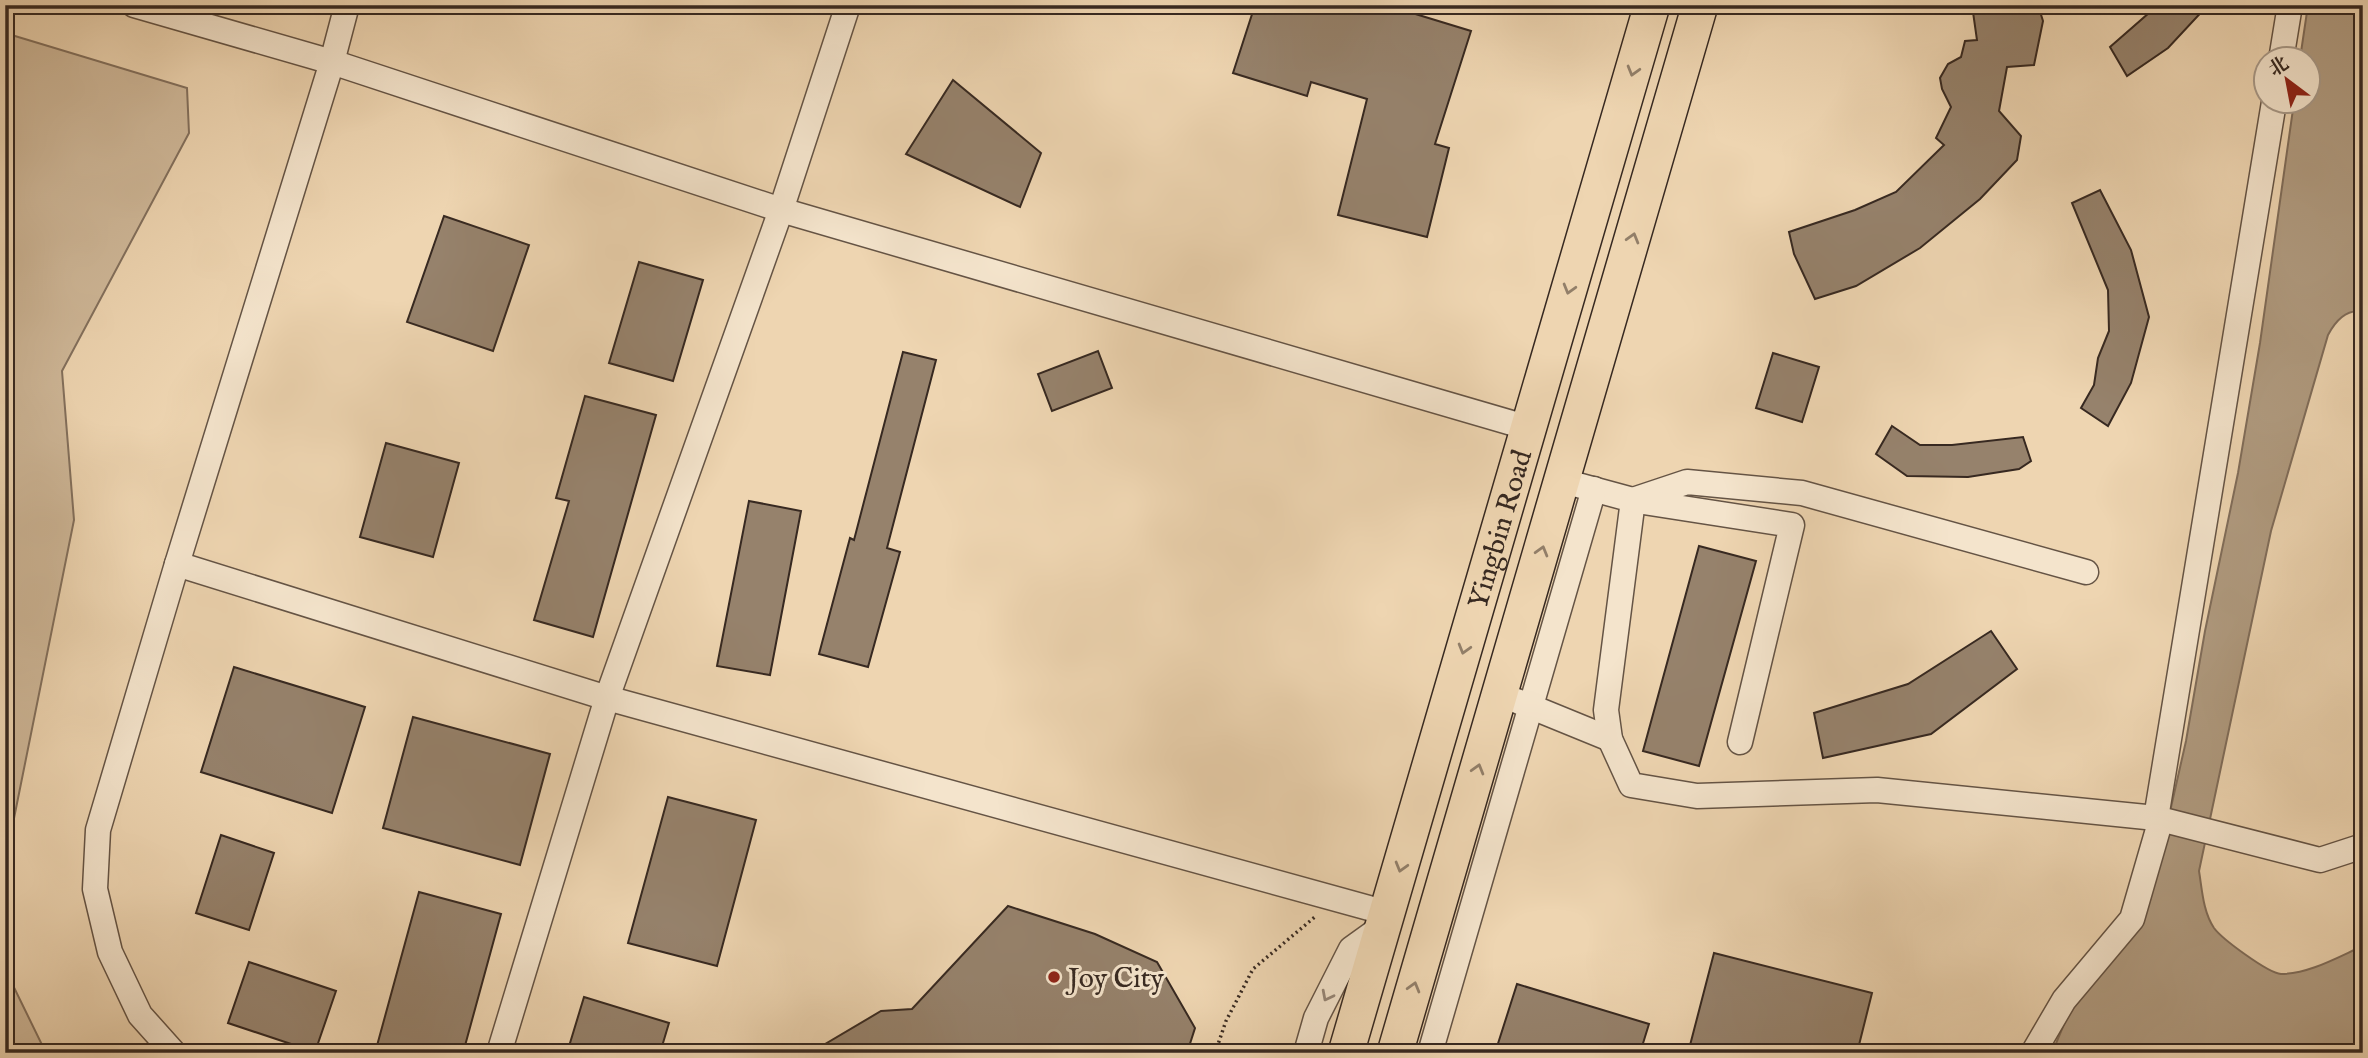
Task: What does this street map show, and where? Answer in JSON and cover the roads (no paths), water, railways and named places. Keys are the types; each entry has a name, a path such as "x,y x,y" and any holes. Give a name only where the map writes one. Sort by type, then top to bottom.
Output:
{"highway":[{"name":"Yingbin Road","path":"1346,1053 1652,5"},
{"name":"Yingbin Road","path":"1395,1053 1515,700 1578,485 1700,5"}],"street":[{"path":"134,5 331,62 781,210 1528,428"},
{"path":"174,1053 140,1015 110,952 95,889 98,830 347,5"},
{"path":"499,1053 607,698 781,210 848,5"},
{"path":"2283,46 2290,5"},
{"path":"2034,1053 2064,1000 2132,919 2158,819 2272,116"},
{"path":"1633,500 1687,482 1802,493 2086,572"},
{"path":"1578,485 1633,500 1792,525"},
{"path":"1740,742 1802,493"},
{"path":"1633,500 1606,710 1610,739 1631,785 1697,796 1877,790 2158,819 2320,860 2363,846"},
{"path":"177,564 607,698 1336,899 1385,920 1351,949 1316,1018 1306,1053"},
{"path":"1430,1053 1515,700 1610,739"}],"place":[{"name":"Joy City","path":"1054,977"}]}
